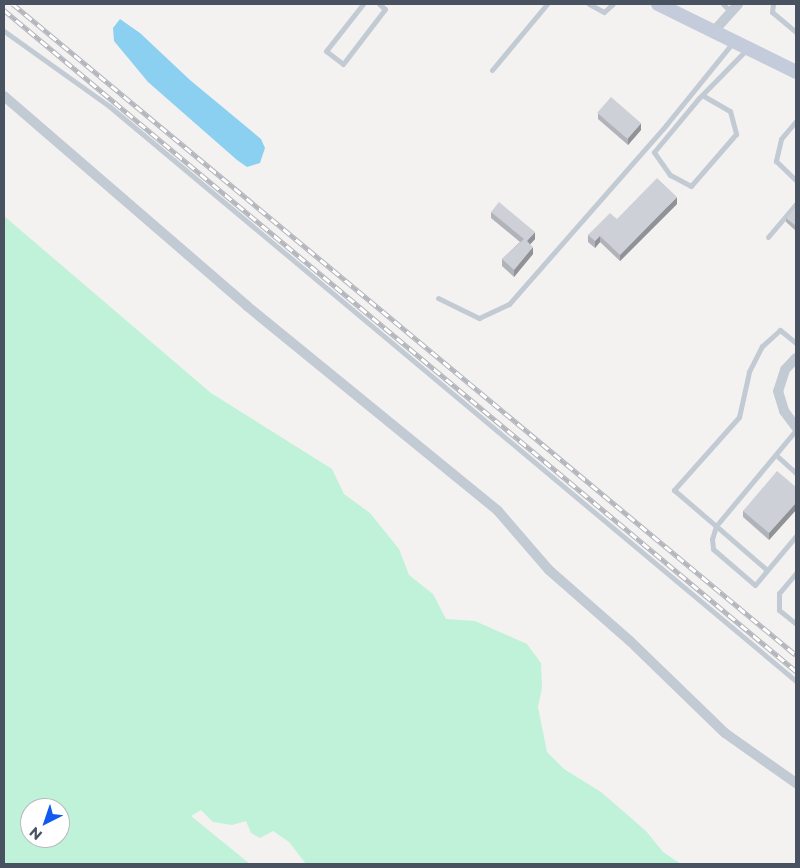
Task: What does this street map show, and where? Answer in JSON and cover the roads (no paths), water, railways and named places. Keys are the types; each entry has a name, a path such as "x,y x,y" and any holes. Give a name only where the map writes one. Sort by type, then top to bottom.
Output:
{"main road":[{"path":"658,4 796,72"}],"street":[{"path":"714,31 735,8"},
{"path":"4,96 247,306 498,511 548,570 630,641 725,733 796,783"},
{"path":"796,358 785,370 778,391 784,411 796,429"}],"lane":[{"path":"363,4 326,51 343,64 385,9 379,4"},
{"path":"492,70 547,4"},
{"path":"588,4 604,12 613,4"},
{"path":"723,4 735,8"},
{"path":"773,4 772,12 796,32"},
{"path":"4,31 109,106 796,681"},
{"path":"438,298 479,318 509,304 666,125 734,41"},
{"path":"702,94 730,111 736,134 691,186 670,175 654,152 702,94 748,48"},
{"path":"796,121 781,139 776,161 796,180"},
{"path":"768,237 796,204"},
{"path":"767,570 674,490 739,417 748,372 762,346 780,330 796,343"},
{"path":"796,429 716,526 712,539 713,549 755,585 796,536"},
{"path":"776,455 796,473"},
{"path":"796,573 779,593 779,610 796,624"}],"water":[{"path":"120,19 140,33 190,80 261,139 265,148 260,163 247,167 237,160 148,82 114,41 113,28"}],"railway":[{"path":"13,4 796,655"},
{"path":"4,10 796,671"}]}
